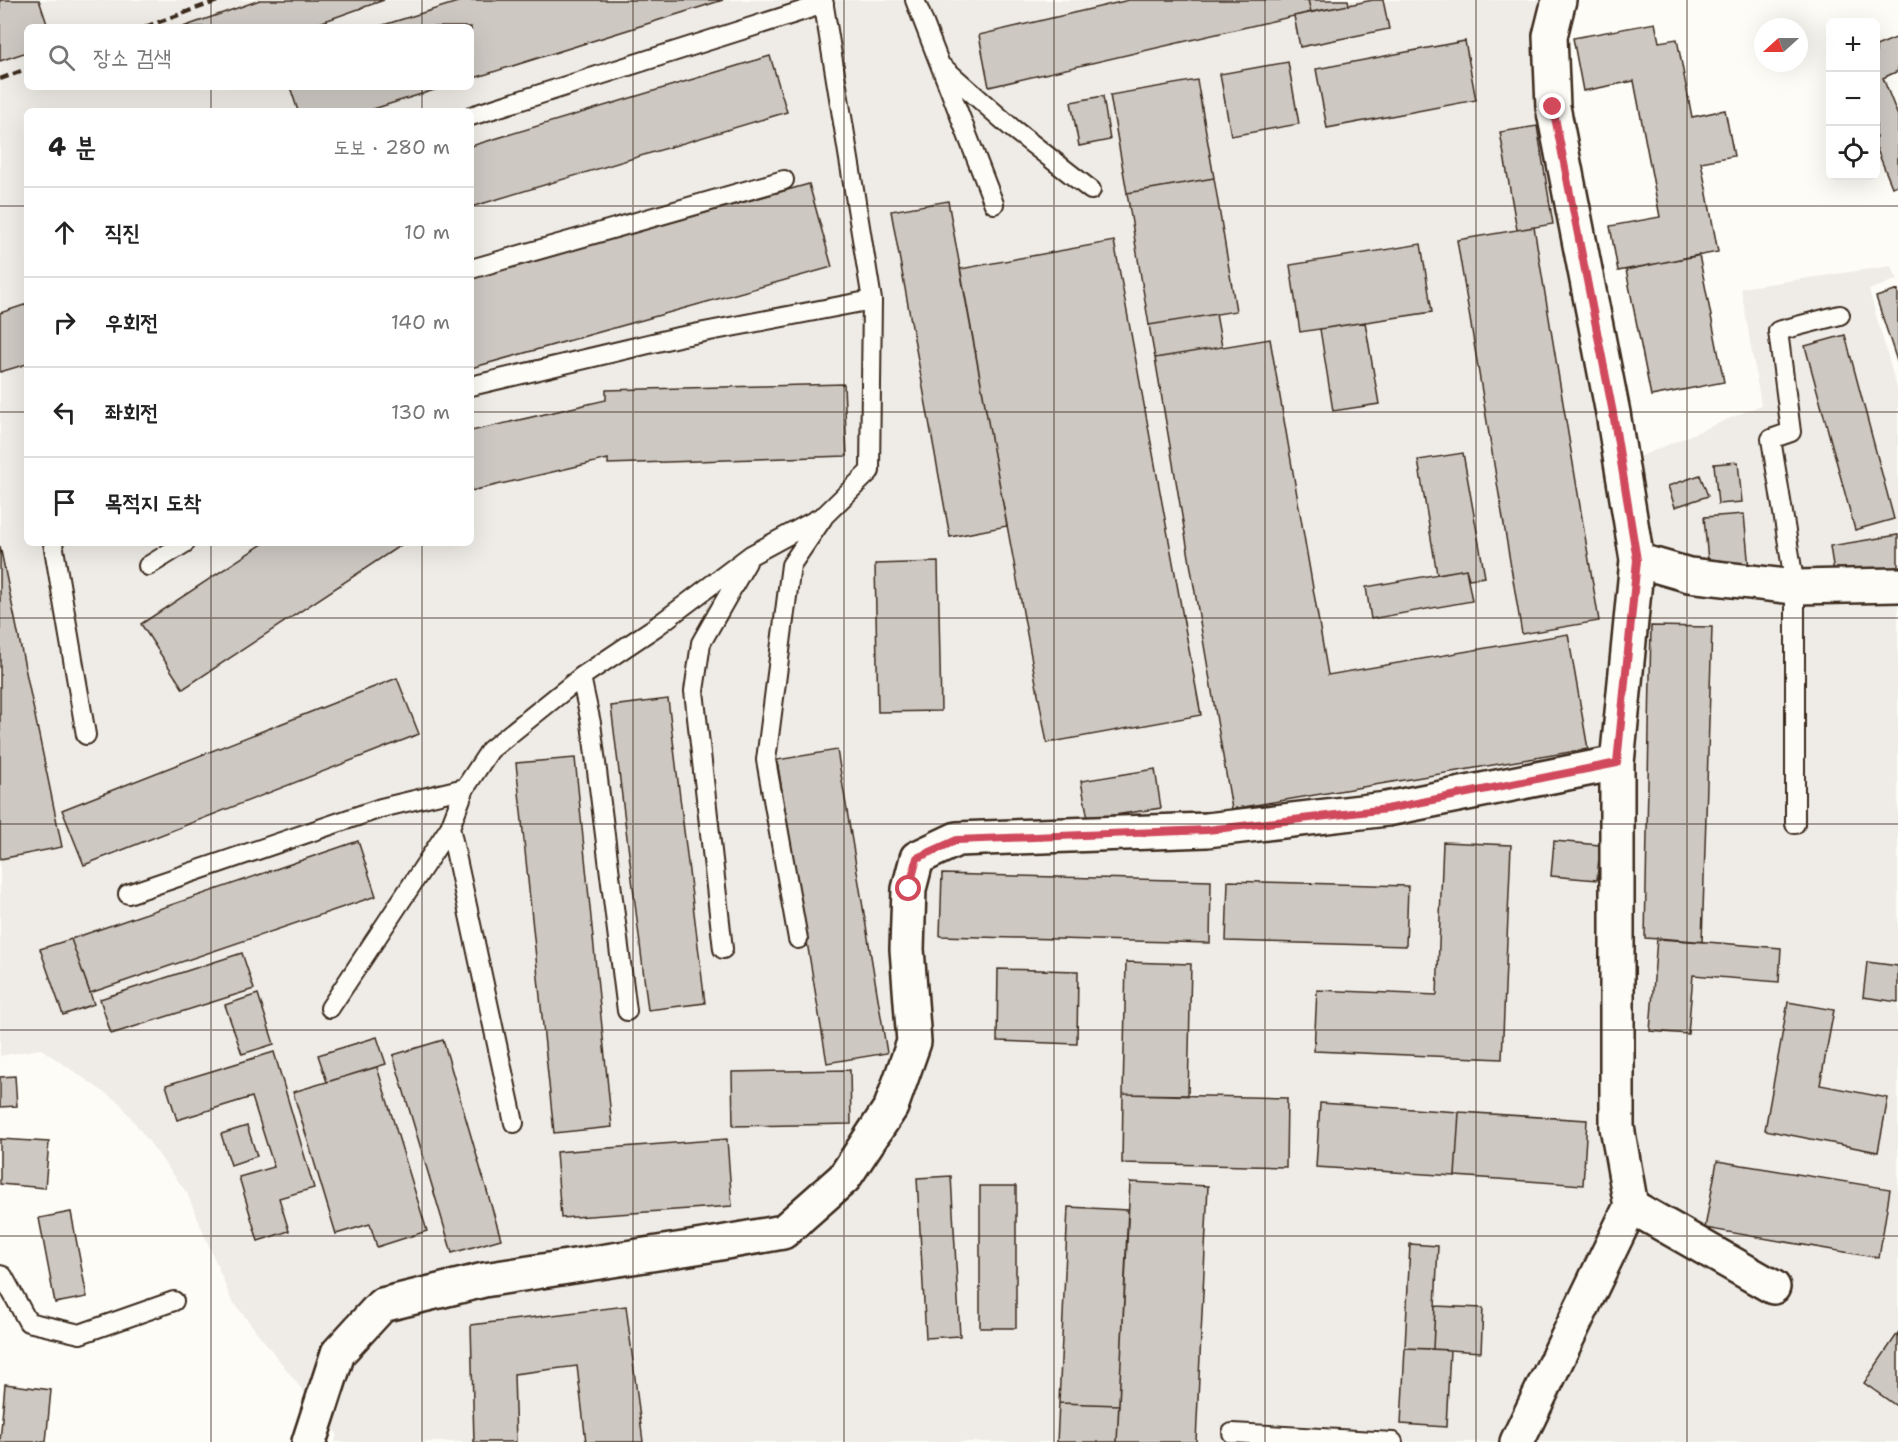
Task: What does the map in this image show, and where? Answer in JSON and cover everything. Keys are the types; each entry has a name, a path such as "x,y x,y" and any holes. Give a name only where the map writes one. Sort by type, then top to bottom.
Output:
{"street":[{"path":"1517,1442 1631,1206 1617,1127 1617,763 1637,560 1613,413 1553,107 1550,36 1559,0"},
{"path":"1637,560 1689,575 1795,587 1898,585"},
{"path":"309,1442 338,1353 382,1305 483,1280 783,1232 844,1178 891,1107 914,1042 907,949 909,889 917,858 957,840 1207,830 1387,809 1617,763"},
{"path":"1631,1206 1773,1287"}],"lane":[{"path":"915,0 994,204"},
{"path":"474,115 823,2 872,300 870,471 825,514 790,565 766,760 798,939"},
{"path":"940,65 1013,129 1090,190"},
{"path":"474,268 784,180"},
{"path":"474,385 678,337 872,300"},
{"path":"1795,824 1795,587 1771,439 1791,432 1778,331 1840,315"},
{"path":"330,1008 450,827 465,788 490,750 580,677 657,626 751,555 825,514"},
{"path":"54,546 86,735"},
{"path":"148,566 180,546"},
{"path":"723,949 694,691 700,643 751,555"},
{"path":"580,677 591,723 627,1011"},
{"path":"128,894 381,808 465,788"},
{"path":"450,827 514,1123"},
{"path":"0,1299 1,1276"},
{"path":"1,1276 28,1322 80,1334 174,1301"},
{"path":"1233,1433 1393,1442"}],"shaded area":[{"path":"0,0 1543,0 1613,468 1761,405 1741,288 1891,266 1898,279 1869,290 1898,392 1898,1442 335,1442 337,1434 231,1299 187,1193 120,1103 41,1049 0,1056"}],"building":[{"path":"0,0 39,0 47,24 24,24 24,53 0,61"},
{"path":"260,0 384,0 316,24 192,24"},
{"path":"464,0 723,0 474,78 474,24 387,24"},
{"path":"1129,0 1308,0 1311,12 989,87 979,35"},
{"path":"1308,0 1348,0 1349,5 1311,12"},
{"path":"1383,0 1389,29 1300,47 1294,16"},
{"path":"1655,23 1659,42 1677,39 1692,117 1725,110 1734,156 1701,162 1718,252 1618,271 1610,226 1660,217 1634,81 1583,91 1573,38"},
{"path":"1898,37 1898,71 1883,78 1898,116 1898,185 1892,187 1880,157 1880,44"},
{"path":"1465,41 1476,100 1327,128 1316,69"},
{"path":"770,56 787,112 474,206 474,145"},
{"path":"1288,62 1299,124 1231,136 1220,74"},
{"path":"1197,80 1214,178 1127,193 1110,95"},
{"path":"291,90 434,90 377,108 297,108"},
{"path":"1103,96 1110,140 1079,146 1071,102"},
{"path":"1537,126 1553,224 1517,230 1500,132"},
{"path":"1214,178 1236,311 1149,325 1127,193"},
{"path":"809,184 832,267 474,367 474,277"},
{"path":"948,201 1007,526 950,537 891,211"},
{"path":"1534,227 1599,621 1522,634 1457,240"},
{"path":"1114,241 1201,715 1047,743 960,269"},
{"path":"1421,244 1432,312 1300,332 1290,265"},
{"path":"1699,255 1724,382 1651,396 1626,270"},
{"path":"1898,290 1898,364 1876,297"},
{"path":"24,305 24,365 0,372 0,313"},
{"path":"1216,314 1222,347 1155,358 1149,325"},
{"path":"1365,322 1379,404 1333,411 1320,329"},
{"path":"1845,335 1894,519 1855,530 1805,346"},
{"path":"1270,339 1328,675 1568,634 1588,749 1232,809 1155,358"},
{"path":"844,384 847,456 608,464 608,459 474,490 474,430 606,400 606,390"},
{"path":"1463,453 1485,577 1469,579 1466,569 1437,574 1418,460"},
{"path":"1738,462 1742,502 1718,504 1714,464"},
{"path":"1700,475 1708,496 1675,507 1668,486"},
{"path":"1744,514 1749,569 1709,572 1704,517"},
{"path":"1898,535 1898,568 1835,579 1830,546"},
{"path":"0,546 62,847 0,859"},
{"path":"259,546 399,546 183,689 141,624"},
{"path":"938,562 941,711 878,712 875,564"},
{"path":"1466,569 1472,601 1371,619 1366,587"},
{"path":"1651,626 1712,627 1702,942 1645,938"},
{"path":"397,678 419,734 84,865 62,810"},
{"path":"668,699 705,1003 648,1010 611,706"},
{"path":"837,750 887,1053 827,1063 777,760"},
{"path":"575,758 612,1127 554,1133 516,763"},
{"path":"1155,769 1161,808 1088,819 1081,781"},
{"path":"358,841 376,896 90,993 71,939"},
{"path":"1554,841 1600,845 1597,880 1551,876"},
{"path":"1443,842 1511,845 1502,1059 1314,1051 1317,990 1437,995"},
{"path":"942,874 1211,881 1210,943 940,936"},
{"path":"1228,881 1408,886 1406,946 1226,941"},
{"path":"1657,938 1781,948 1779,982 1693,975 1688,1034 1650,1031"},
{"path":"71,939 94,1004 63,1015 40,949"},
{"path":"242,953 254,989 111,1034 100,999"},
{"path":"1126,962 1191,964 1188,1095 1123,1094"},
{"path":"1867,962 1898,966 1898,1002 1863,997"},
{"path":"998,969 1078,971 1077,1044 997,1041"},
{"path":"258,994 274,1044 242,1054 225,1005"},
{"path":"1788,1002 1834,1010 1820,1085 1888,1098 1878,1152 1765,1130"},
{"path":"377,1037 386,1064 327,1082 318,1055"},
{"path":"443,1040 501,1239 452,1253 393,1055"},
{"path":"274,1052 314,1188 279,1198 289,1231 258,1241 239,1177 274,1167 252,1097 177,1120 166,1085"},
{"path":"377,1067 427,1231 377,1247 370,1224 336,1234 293,1092"},
{"path":"850,1070 851,1124 733,1126 732,1072"},
{"path":"15,1076 17,1106 0,1107 0,1077"},
{"path":"1123,1094 1287,1098 1286,1167 1122,1163"},
{"path":"1320,1103 1459,1112 1455,1176 1316,1167"},
{"path":"1459,1112 1587,1120 1583,1185 1455,1176"},
{"path":"247,1126 257,1156 231,1165 221,1134"},
{"path":"0,1139 49,1142 45,1188 0,1184"},
{"path":"727,1139 732,1206 561,1218 556,1152"},
{"path":"1717,1161 1890,1189 1879,1258 1705,1228"},
{"path":"951,1176 960,1336 926,1338 917,1178"},
{"path":"1130,1182 1208,1186 1196,1442 1117,1442"},
{"path":"980,1186 1016,1186 1016,1328 980,1328"},
{"path":"1068,1207 1128,1210 1119,1405 1059,1403"},
{"path":"71,1212 87,1297 55,1303 39,1218"},
{"path":"1410,1244 1438,1246 1433,1349 1405,1348"},
{"path":"626,1306 643,1442 586,1442 577,1366 514,1374 516,1442 474,1442 471,1325"},
{"path":"1435,1306 1483,1308 1481,1352 1433,1349"},
{"path":"1898,1333 1898,1407 1864,1383"},
{"path":"1405,1348 1450,1350 1446,1427 1401,1424"},
{"path":"5,1384 51,1390 46,1442 0,1442"},
{"path":"1059,1403 1119,1405 1117,1442 1057,1442"}],"railway":[{"path":"153,24 220,0"},
{"path":"0,79 24,70"}],"route":[{"path":"909,889 917,858 957,840 1207,830 1387,809 1617,763 1637,560 1613,413 1553,107"}]}
